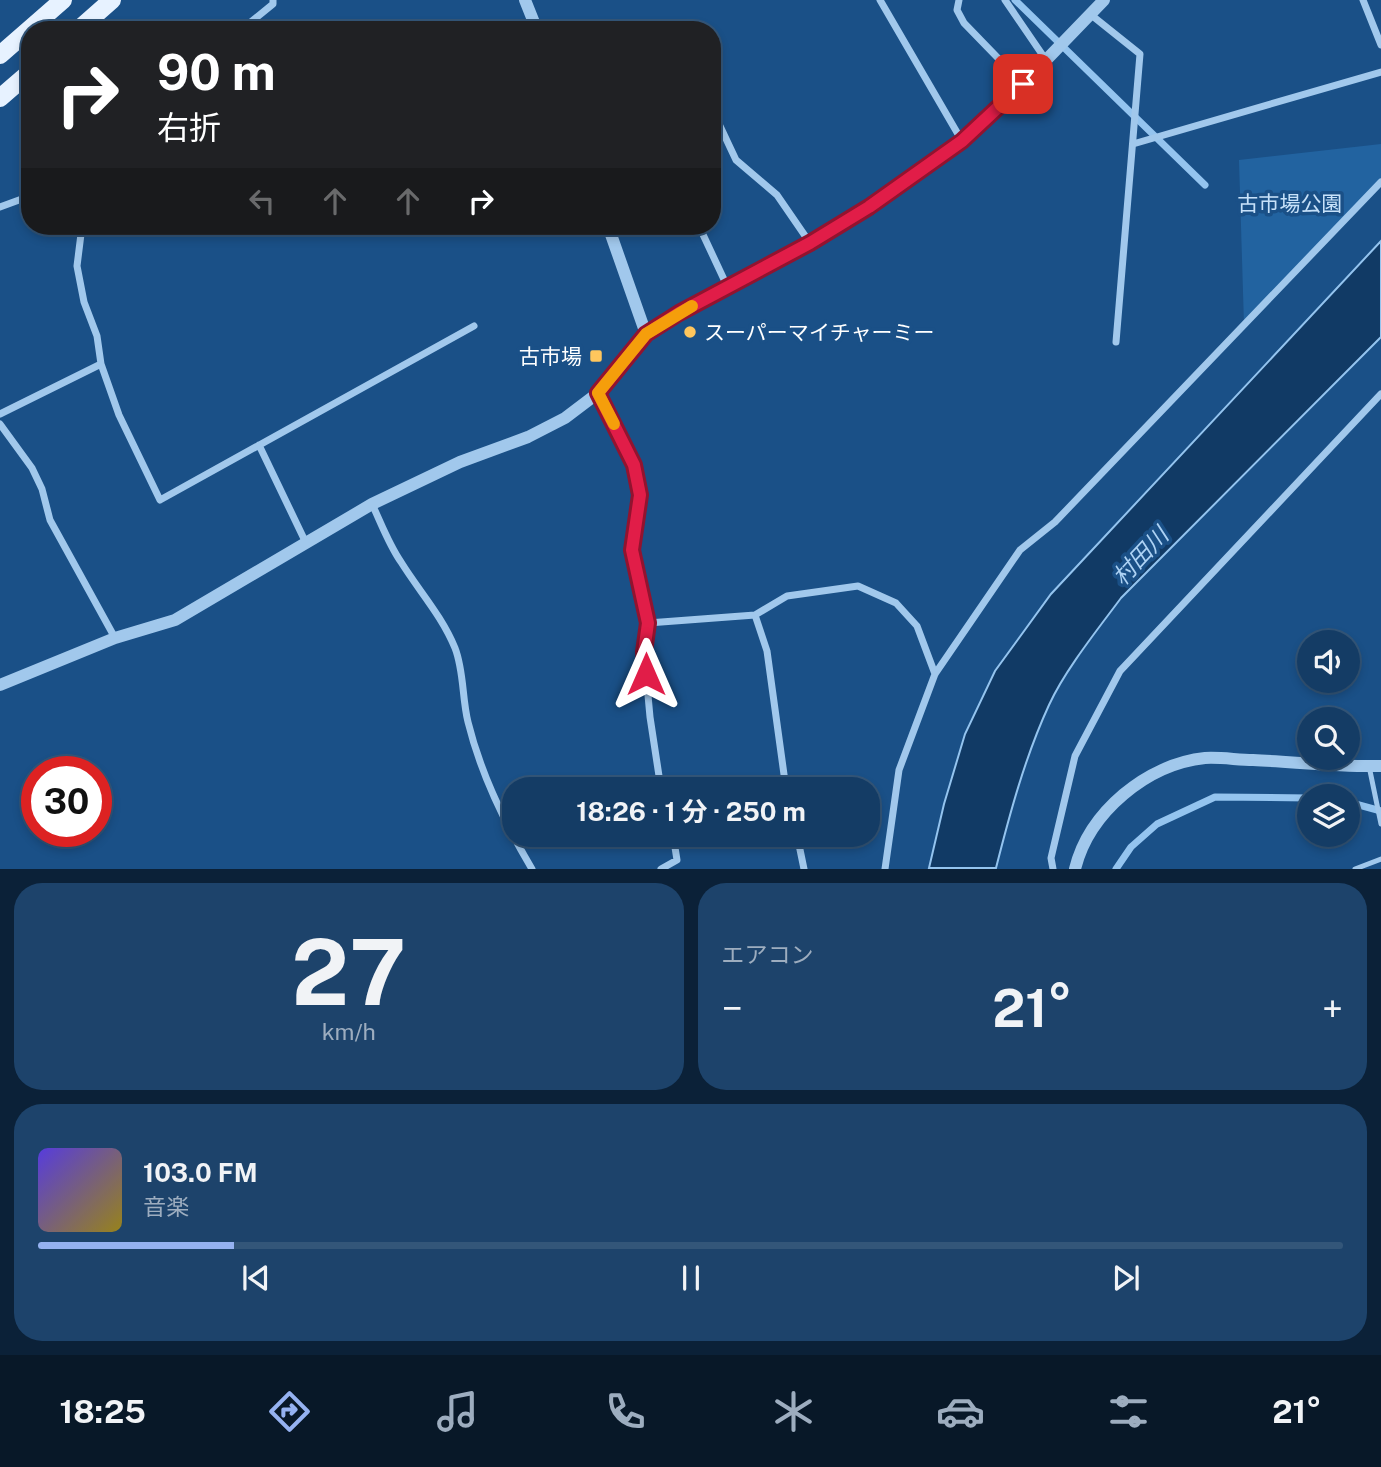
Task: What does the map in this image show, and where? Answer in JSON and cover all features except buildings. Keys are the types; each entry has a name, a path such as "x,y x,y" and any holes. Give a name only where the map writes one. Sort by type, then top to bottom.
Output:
{"main road":[{"path":"39,21 63,0"},
{"path":"88,21 112,0"},
{"path":"0,55 21,37"},
{"path":"0,98 21,80"}],"street":[{"path":"252,21 273,4 273,0"},
{"path":"525,0 533,21"},
{"path":"880,0 962,141"},
{"path":"959,0 957,10 964,23 1023,84"},
{"path":"1005,0 1046,60"},
{"path":"0,685 115,638 175,620 372,505 460,461 528,437 565,418 598,393 646,334 869,207 962,141 1023,84 1104,0"},
{"path":"1363,0 1381,45"},
{"path":"1090,14 1140,54 1116,342"},
{"path":"1133,144 1381,72"},
{"path":"721,128 736,160 777,195 810,243"},
{"path":"885,869 899,770 935,674 1020,550 1055,523 1381,182"},
{"path":"0,207 21,199"},
{"path":"81,235 77,266 84,302 97,336 101,364 119,415 160,500 474,326"},
{"path":"610,235 646,334"},
{"path":"703,235 728,288"},
{"path":"0,414 101,364"},
{"path":"598,393 634,465 640,495 632,550 648,623 644,652 658,777"},
{"path":"1054,869 1051,858 1075,756 1120,671 1381,394"},
{"path":"0,424 32,468 42,489 50,520 115,638"},
{"path":"259,445 306,543"},
{"path":"372,505 399,560 433,607 455,649 462,676 463,702 476,755 495,803 532,869"},
{"path":"648,623 755,615 787,596 858,586 896,603 917,626 935,674"},
{"path":"755,615 767,651 784,777"},
{"path":"1075,869 1079,852 1105,811 1125,792 1170,766 1206,758 1375,766"},
{"path":"661,869 677,860 675,847"},
{"path":"799,847 804,869"}],"lane":[{"path":"1375,766 1381,824"},
{"path":"1354,869 1381,859"}],"green space":[{"name":"古市場公園","path":"1381,144 1381,183 1244,324 1239,160"}],"water":[{"name":"村田川","path":"1381,241 1381,337 1121,598 1092,636 1064,678 1040,725 1019,785 996,868 929,868 944,804 965,734 995,671 1051,594"}],"waterway":[{"path":"1015,0 1205,185"},
{"path":"1116,869 1131,847 1157,824 1215,797 1297,798"},
{"path":"1360,805 1381,811"}],"slow traffic":[{"path":"614,424 598,393 646,334 692,306"}],"place":[{"name":"スーパーマイチャーミー","path":"690,332"},
{"name":"古市場","path":"596,356"}],"route":[{"path":"646,674 644,652 648,623 632,550 640,495 634,465 598,393 646,334 869,207 962,141 1023,84"}]}
